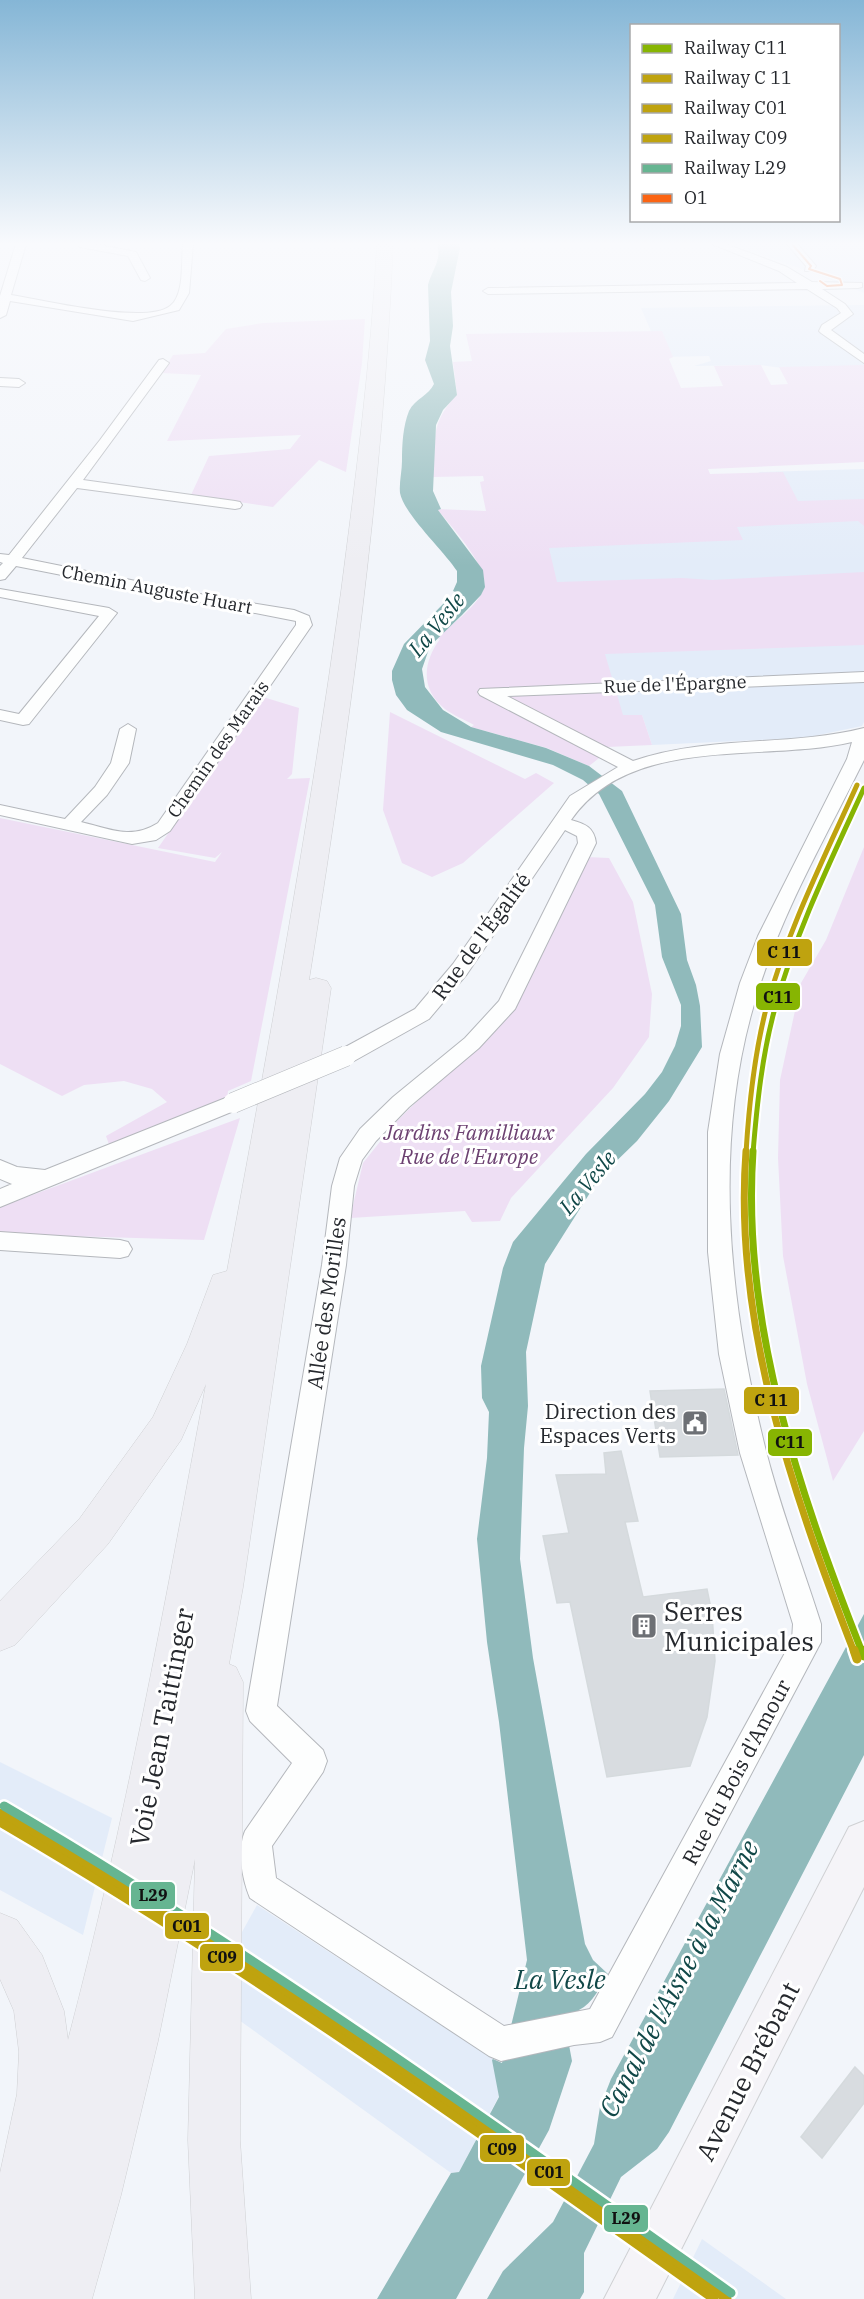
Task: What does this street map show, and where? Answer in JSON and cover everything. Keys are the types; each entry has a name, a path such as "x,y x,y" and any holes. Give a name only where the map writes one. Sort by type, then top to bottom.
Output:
{"highway":[{"path":"279,1150 317,843 346,646 368,461 377,351"},
{"path":"330,890 363,649 383,461 390,351"},
{"path":"279,1150 326,924"},
{"name":"Voie Jean Taittinger","path":"21,2299 53,2193 96,2029 141,1834 189,1582 258,1193 279,1150"},
{"name":"Voie Jean Taittinger","path":"64,2299 94,2196 133,2041 174,1846 222,1587 279,1150"},
{"path":"0,1631 94,1531 167,1428 205,1344 258,1193"},
{"path":"222,1587 214,2140 223,2299"},
{"path":"0,1937 16,1955 38,2003 44,2042 44,2079 38,2127 26,2178 0,2260"}],"main road":[{"name":"Avenue Brébant","path":"629,2299 864,1842"}],"street":[{"path":"0,576 5,559 105,443 162,363"},
{"path":"0,382 19,383"},
{"path":"72,483 235,505"},
{"name":"Chemin Auguste Huart","path":"5,559 215,602 294,615 304,619"},
{"path":"0,593 109,613 23,720 0,715"},
{"name":"Chemin des Marais","path":"0,810 132,839 150,836 164,827 304,625 304,619"},
{"name":"Rue de l'Épargne","path":"632,767 486,692 864,677"},
{"path":"69,825 101,791 120,763 128,729"},
{"path":"632,767 669,755 708,748 823,742 863,733"},
{"name":"Rue du Bois d'Amour","path":"501,2044 600,2025 806,1642 807,1624 753,1453 732,1354 720,1252 719,1132 731,1054 750,983 768,936 856,759 863,733"},
{"name":"Rue de l'Égalité","path":"0,1198 346,1056 422,1014 460,969 576,800 609,778 632,767"},
{"name":"Allée des Morilles","path":"501,2044 261,1887 256,1842 312,1761 261,1711 334,1264 343,1186 351,1158 368,1135 401,1102 472,1042 508,1004 587,843 586,834 579,828 562,823"},
{"path":"0,1167 12,1175 46,1179"},
{"path":"0,1241 120,1249"}],"shaded area":[{"path":"660,351 864,351 864,379 761,365 694,366 711,361 709,356 662,357"},
{"path":"864,469 864,722 862,726 804,738 652,745 642,715 623,716 543,584 547,547 723,502 773,501 759,472"},
{"path":"0,1762 112,1818 83,1935 0,1890"},
{"path":"257,1905 493,2059 499,2096 459,2172 451,2173 232,2015 237,1941"},
{"path":"702,2239 786,2299 673,2299"}],"green space":[{"path":"363,351 346,472 319,460 273,507 191,495 209,456 290,449 301,435 167,441 201,375 162,373 173,355"},
{"path":"470,351 671,351 673,357 669,359 681,388 723,386 714,366 761,365 771,385 788,384 779,367 864,365 864,462 708,469 710,474 783,472 798,501 864,499 864,526 858,521 737,527 743,540 549,548 557,582 682,578 712,580 864,572 864,645 605,654 623,715 642,715 652,745 607,747 603,755 589,766 547,748 471,727 474,725 445,709 431,693 428,684 430,657 440,639 436,638 477,601 484,588 484,580 475,558 437,509 486,511 480,482 484,481 483,476 433,477 434,442 442,414 457,394 453,362 472,361"},
{"path":"263,697 299,708 292,774 287,779 310,778 251,1081 228,1091 227,1099 110,1147 106,1136 167,1102 152,1089 124,1081 84,1085 62,1096 0,1064 0,818 215,862 222,852 215,858 158,848"},
{"path":"390,712 525,779 536,773 554,783 463,863 432,877 402,863 383,810"},
{"path":"864,847 864,1431 833,1481 807,1384 783,1256 778,1158 780,1080 801,983 826,940"},
{"name":"Jardins Familliaux Rue de l'Europe","path":"586,857 609,858 633,902 652,994 649,1037 613,1088 511,1198 500,1221 472,1222 465,1211 350,1218 363,1163 395,1123 509,1011"},
{"path":"240,1118 204,1240 0,1234 0,1207"}],"water":[{"name":"La Vesle","path":"427,351 451,351 457,395 443,410 436,425 433,491 441,509 438,510 483,570 485,587 481,595 430,646 422,669 425,687 443,710 471,727 546,748 589,766 622,791 681,914 687,960 696,985 700,1006 702,1047 669,1101 637,1141 600,1177 545,1264 526,1352 528,1406 524,1448 520,1559 533,1658 585,1944 593,1960 608,1974 592,1999 579,2010 569,2045 572,2061 549,2130 456,2299 377,2299 451,2173 459,2172 499,2097 492,2060 502,2063 527,1960 499,1722 487,1642 477,1539 487,1458 489,1412 482,1398 481,1366 503,1268 513,1242 586,1154 645,1094 662,1072 675,1046 681,1026 681,1005 662,957 655,905 599,794 583,780 553,765 441,732 407,710 396,695 392,671 404,644 444,603 463,595 453,591 457,582 457,571 416,522 400,493 404,429 407,417 412,407 434,384 425,360"},
{"name":"Canal de l'Aisne à la Marne","path":"864,1614 864,1755 669,2132 657,2149 621,2177 584,2253 584,2292 580,2299 487,2299 503,2271 553,2222 594,2144 600,2107 611,2079"}],"building":[{"name":"Direction des Espaces Verts","path":"724,1389 738,1455 660,1457 650,1391"},
{"name":"Serres Municipales","path":"621,1451 638,1521 625,1522 643,1597 707,1589 712,1613 715,1661 707,1717 690,1766 607,1777 570,1602 557,1603 543,1536 569,1533 556,1475 606,1474 604,1453"},
{"path":"855,2067 864,2076 864,2103 822,2158 801,2137"}],"rail line":[{"name":"C11","path":"864,788 814,898 782,982 758,1094 752,1176 755,1258 766,1340 783,1421 807,1501 864,1656"},
{"name":"L29","path":"4,1806 98,1862 283,1980 463,2103 731,2293"},
{"name":"C01","path":"0,1813 94,1868 279,1986 459,2109 727,2299"},
{"name":"C09","path":"0,1822 93,1876 274,1991 714,2299"}],"transit line":[{"path":"857,785 795,924 766,1010 750,1093 744,1176 747,1258 758,1340 776,1421 799,1501 857,1659"}],"place":[{"name":"Direction des Espaces Verts","path":"695,1423"},
{"name":"Serres Municipales","path":"644,1626"}]}
